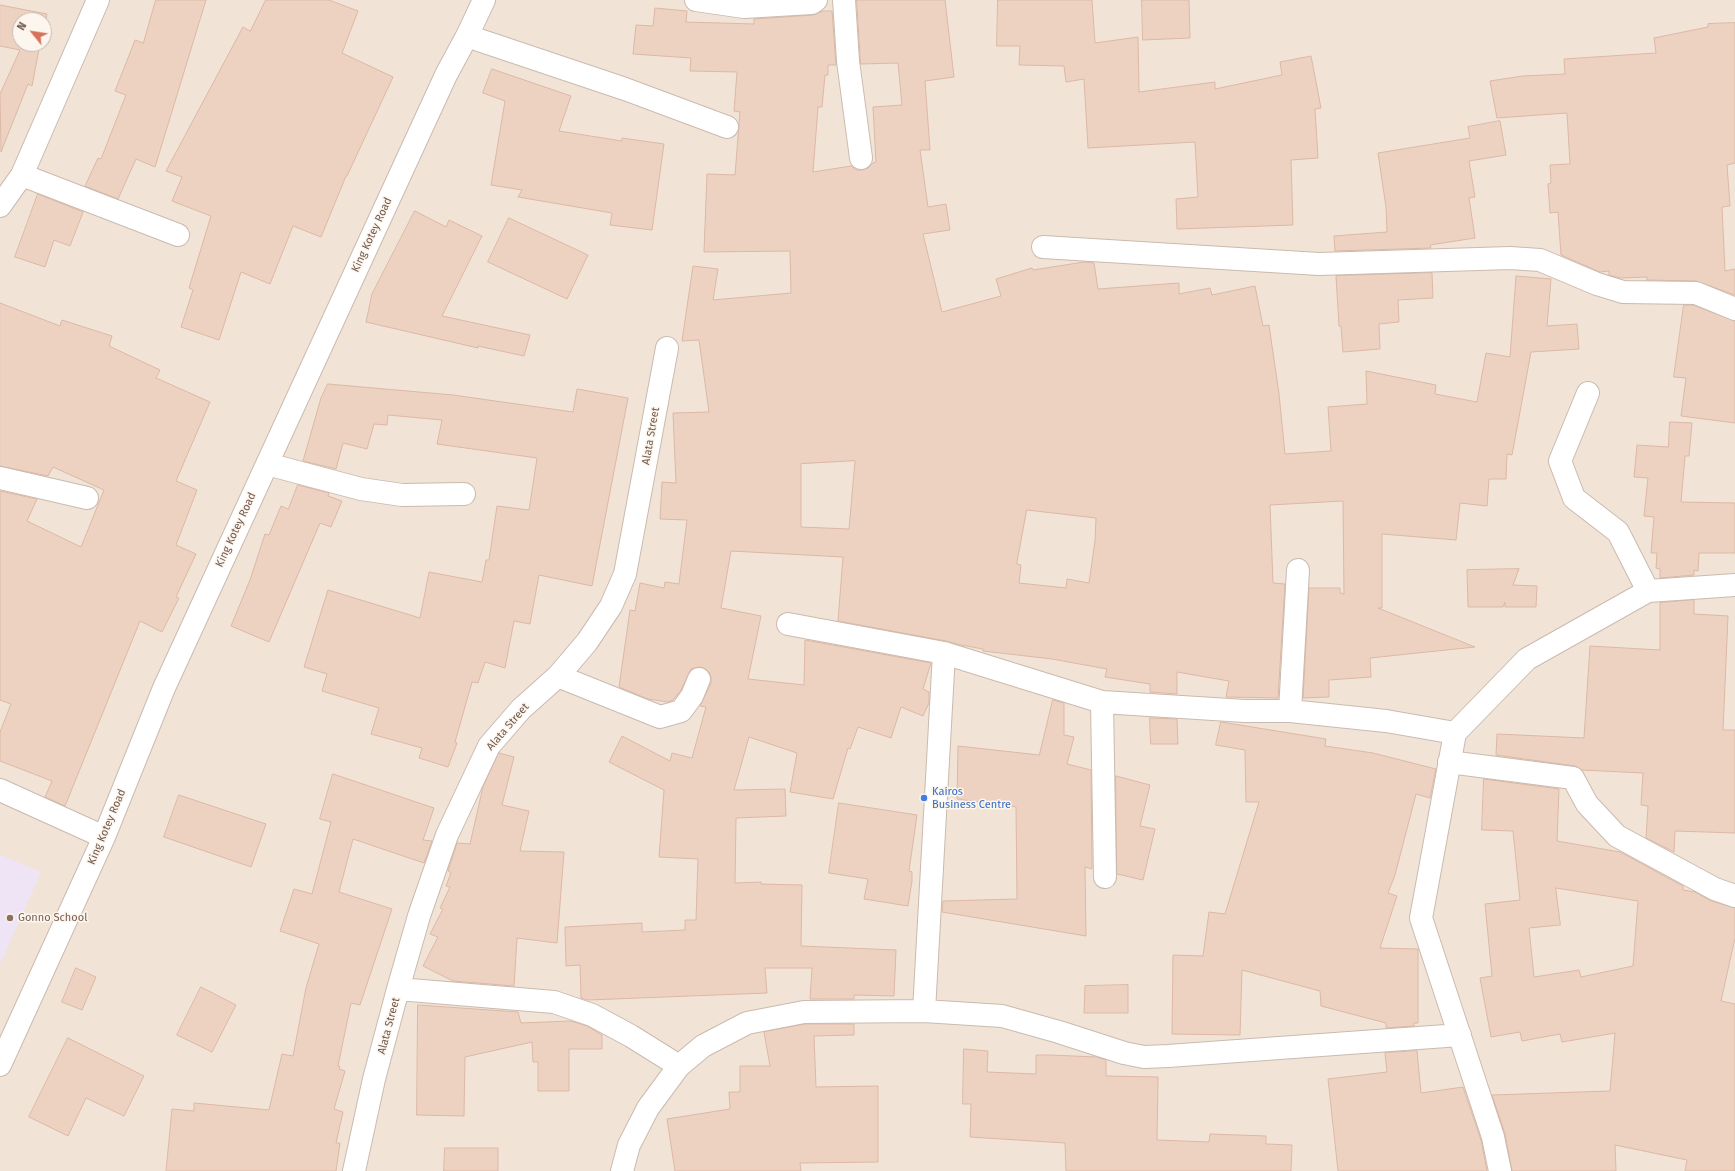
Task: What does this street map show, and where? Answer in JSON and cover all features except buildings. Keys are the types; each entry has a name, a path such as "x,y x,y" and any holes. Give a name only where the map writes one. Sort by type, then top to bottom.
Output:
{"street":[{"path":"0,206 22,176 98,0"},
{"name":"King Kotey Road","path":"0,1065 104,837 164,688 446,75 484,0"},
{"path":"696,0 744,7 812,3 816,0"},
{"path":"844,0 848,61 861,158"},
{"path":"467,36 625,89 727,126"},
{"path":"22,176 178,235"},
{"path":"1043,246 1319,264 1510,258 1540,260 1597,284 1623,292 1696,293 1735,309"},
{"name":"Alata Street","path":"354,1171 374,1079 398,989 419,916 447,835 489,746 521,710 558,676 587,642 611,606 625,574 667,348"},
{"path":"1588,393 1560,461 1574,498 1618,532 1648,591"},
{"path":"267,464 361,489 402,495 464,494"},
{"path":"0,478 87,498"},
{"path":"1290,711 1298,570"},
{"path":"1500,1171 1493,1136 1421,918 1454,733 1527,659 1648,591 1735,585"},
{"path":"788,624 944,653 1102,702 1245,711 1290,711 1386,721 1454,733"},
{"path":"924,1011 944,653"},
{"path":"558,676 660,717 681,711 692,696 699,679"},
{"path":"1102,702 1105,877"},
{"path":"1449,762 1573,778 1587,804 1617,836 1715,889 1735,896"},
{"path":"0,790 104,837"},
{"path":"398,989 554,1002 592,1015 631,1036 679,1066"},
{"path":"622,1171 629,1145 648,1108 679,1066 703,1046 747,1023 804,1012 924,1011 1002,1016 1059,1032 1124,1053 1144,1057 1460,1034"}],"shaded area":[{"path":"0,0 1735,0 1735,1171 0,1171"},
{"name":"Gonno School","path":"0,855 41,872 0,964"}],"place":[{"name":"Kairos Business Centre","path":"924,798"},
{"name":"Gonno School","path":"10,918"}]}
